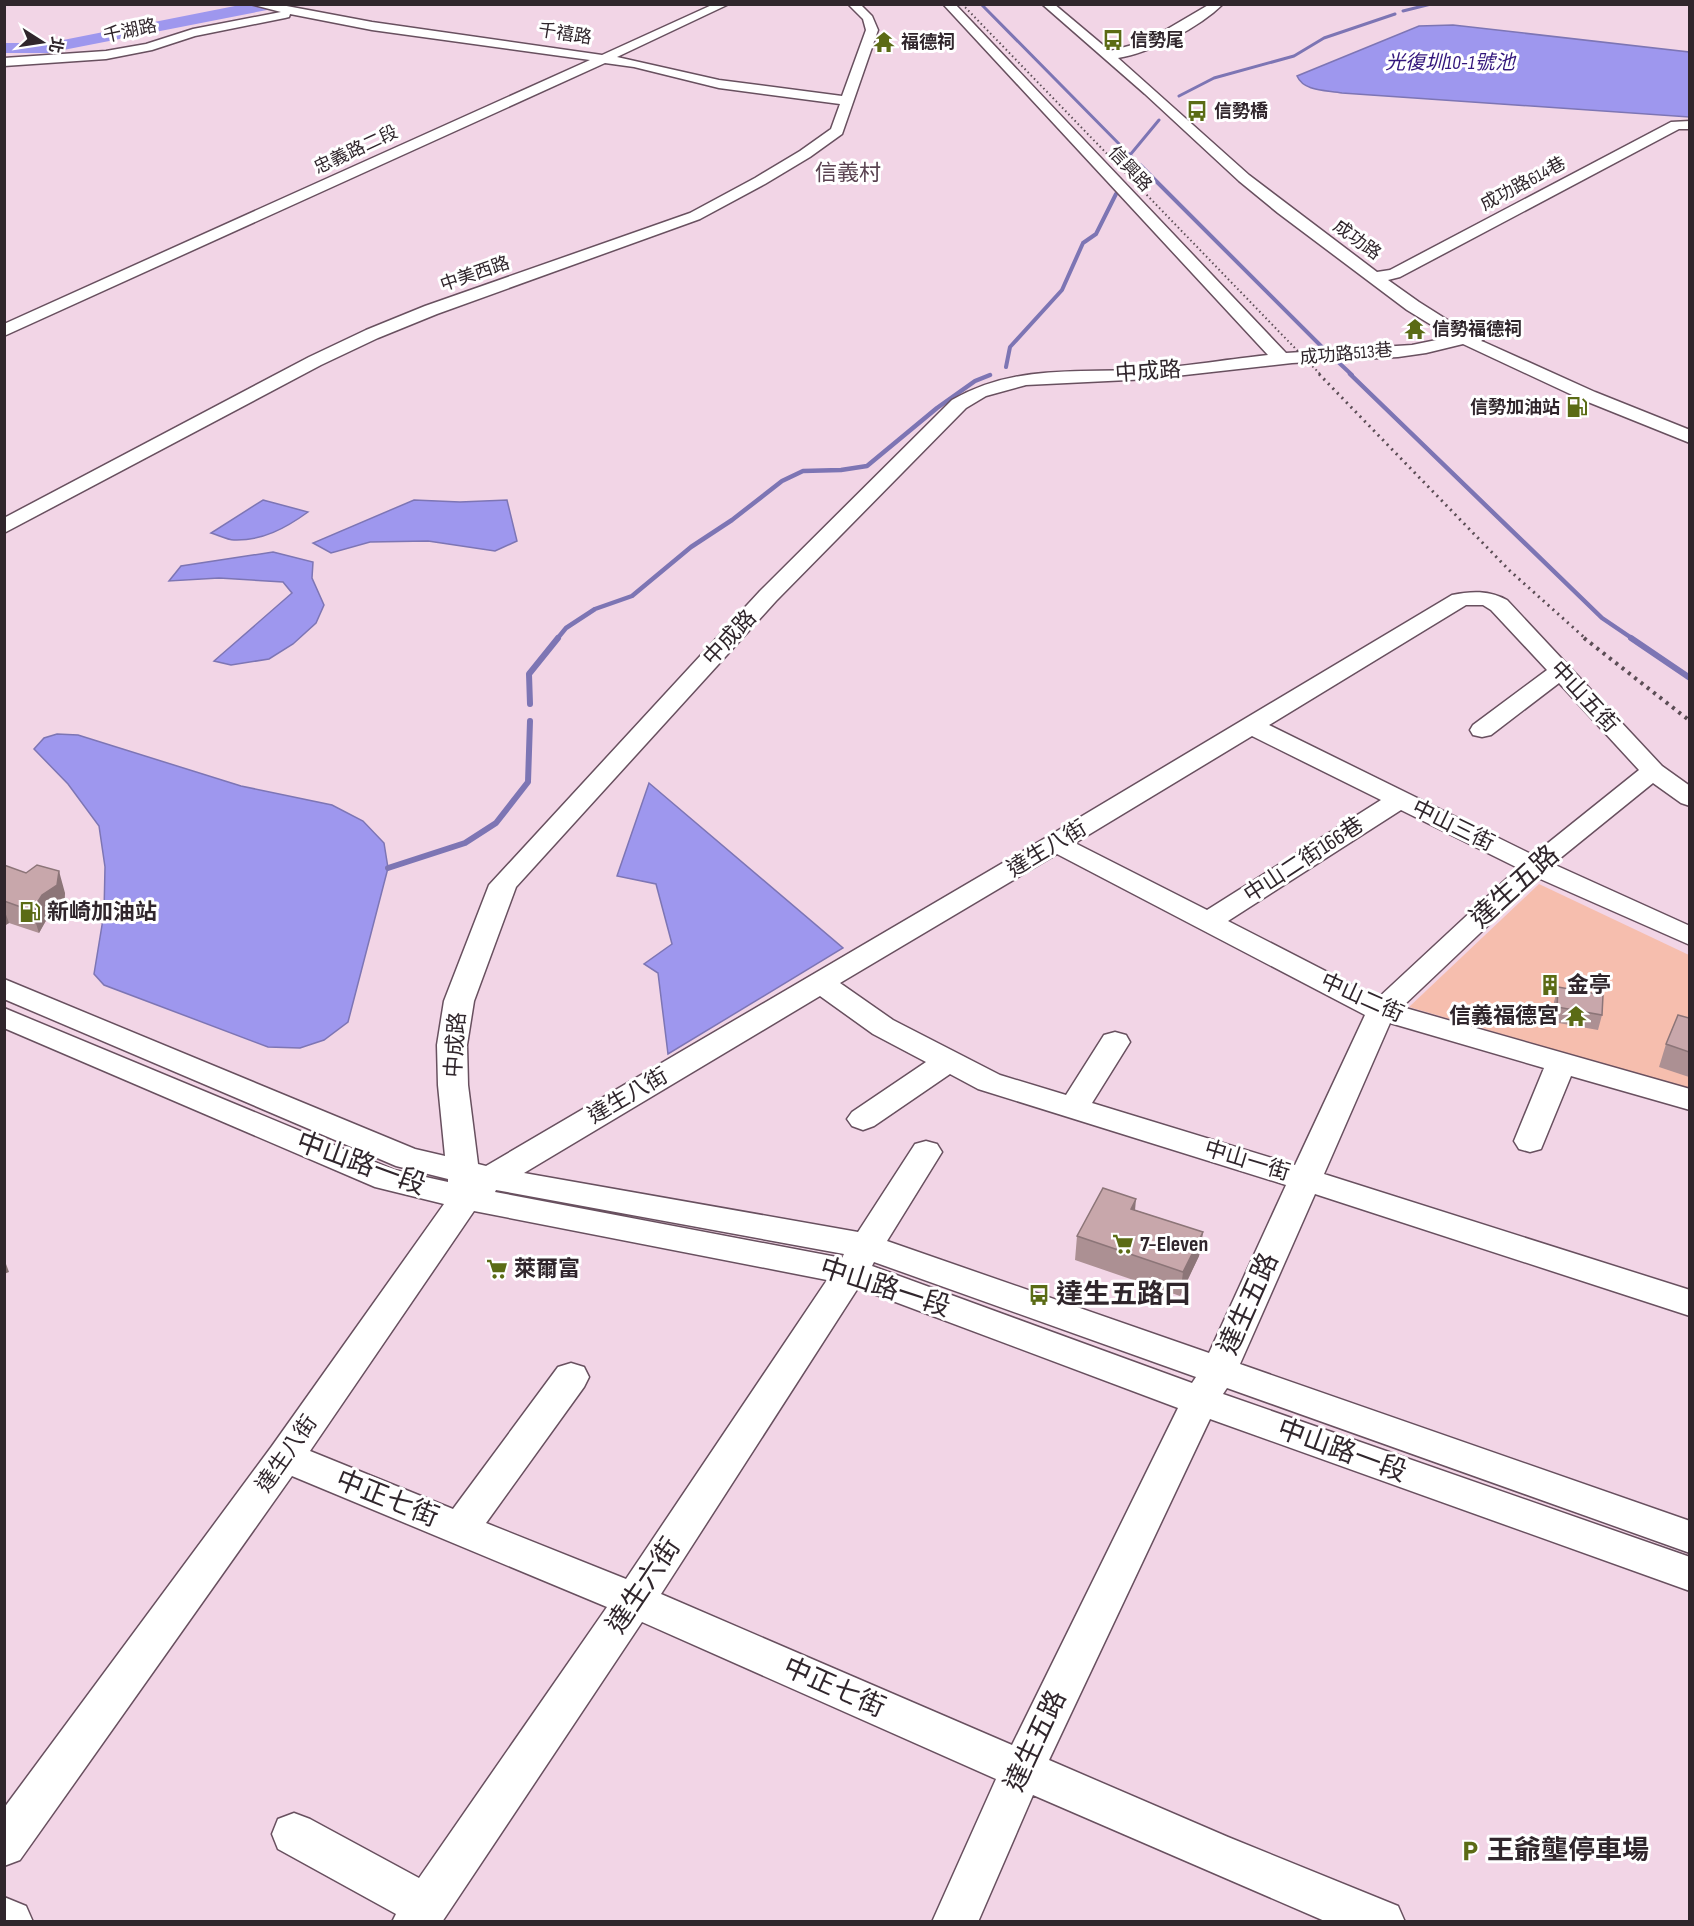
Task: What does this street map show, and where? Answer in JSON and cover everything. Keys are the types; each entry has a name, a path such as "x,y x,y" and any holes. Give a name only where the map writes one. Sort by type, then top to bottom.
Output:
{"street":[{"name":"千禧路","path":"255,4 296,14 608,59 719,84 847,101"},
{"name":"忠義路二段","path":"4,331 608,59 724,4"},
{"name":"中美西路","path":"4,527 315,361 372,334 431,310 674,224 713,207 805,154 837,131 872,30 868,18 853,4"},
{"name":"信興路","path":"948,4 1284,360"},
{"name":"成功路","path":"1047,4 1113,55"},
{"name":"成功路","path":"1058,4 1244,178 1292,217 1381,276 1413,306 1589,396 1689,437"},
{"path":"1113,55 1134,50 1191,22 1218,4"},
{"name":"千湖路","path":"4,62 106,55 148,47 192,33 296,14"},
{"name":"成功路614巷","path":"1381,276 1394,274 1676,125 1689,125"},
{"name":"成功路513巷","path":"1284,360 1426,348 1471,337"},
{"name":"成功路","path":"1471,337 1689,428"},
{"name":"中成路","path":"473,1182 453,1085 452,1045 459,1001 503,885 768,596 919,442 974,393 1022,381 1077,376 1147,374 1284,360"},
{"name":"達生八街","path":"4,1845 285,1457 473,1182 821,983 1460,600 1478,598"},
{"name":"中山五街","path":"1478,598 1491,600 1499,605 1653,771 1689,798"},
{"path":"1482,730 1560,671"},
{"name":"中山三街","path":"1251,726 1535,866 1689,937"},
{"name":"達生五路","path":"955,1922 1022,1770 1200,1401 1219,1370 1381,1011 1535,866 1653,771"},
{"name":"中山二街166巷","path":"1208,921 1400,799"},
{"name":"中山二街","path":"1056,843 1381,1011 1689,1100"},
{"name":"中山一街","path":"821,983 883,1027 989,1082 1304,1179 1689,1303"},
{"name":"中山路一段","path":"4,988 407,1158 473,1182 859,1259 1219,1370 1689,1537"},
{"name":"中山路一段","path":"4,1017 386,1179 473,1182"},
{"path":"1073,1108 1115,1042"},
{"path":"863,1119 948,1061"},
{"path":"1530,1140 1560,1063"},
{"name":"達生六街","path":"420,1914 635,1600 859,1259 926,1152"},
{"name":"中山路一段","path":"859,1259 1200,1401 1689,1574"},
{"path":"460,1529 571,1377"},
{"name":"中正七街","path":"285,1457 635,1600 1212,1852 1381,1921"},
{"path":"294,1834 420,1914"},
{"path":"4,1919 9,1922"}],"shaded area":[{"path":"1539,884 1689,955 1689,1089 1409,1007"}],"water":[{"name":"光復圳10-1號池","path":"1453,25 1689,52 1689,117 1342,93 1310,88 1297,76 1419,26"},
{"path":"263,500 308,512 264,536 231,540 211,533"},
{"path":"414,500 460,502 507,500 517,541 495,551 428,541 370,542 331,553 313,543"},
{"path":"273,552 313,562 312,578 324,605 316,623 293,644 269,659 231,665 214,661 292,593 283,582 219,578 169,581 181,566"},
{"path":"57,734 78,735 241,786 332,805 363,821 384,843 388,868 348,1022 324,1040 300,1048 268,1047 104,985 94,974 104,913 105,867 99,826 68,784 34,749 44,738"},
{"path":"649,783 843,948 668,1054 658,973 644,964 672,944 656,884 617,876"}],"building":[{"path":"4,865 26,873 37,865 59,871 57,885 42,895 32,911 4,901"},
{"path":"1558,987 1603,995 1602,1015 1557,1007"},
{"path":"1678,1015 1689,1018 1689,1052 1666,1044"},
{"path":"1103,1188 1136,1199 1131,1209 1203,1232 1183,1272 1077,1236"}],"waterway":[{"path":"4,48 48,48 272,4"},
{"path":"981,4 1130,155"},
{"path":"1403,11 1431,4"},
{"path":"1179,96 1214,78 1294,56 1324,38 1395,14"},
{"path":"1130,155 1159,120"},
{"path":"1130,155 1326,351"},
{"path":"1006,367 1010,347 1062,290 1083,243 1096,234 1116,194"},
{"path":"1336,360 1352,375"},
{"path":"1350,374 1602,618 1633,639"},
{"path":"557,639 566,628 595,609 632,596 691,547 732,520 782,481 803,471 841,470 867,466 937,408 975,381 990,375"},
{"path":"530,704 529,674 558,638"},
{"path":"1631,638 1690,678"},
{"path":"388,868 465,843 496,823 528,782 530,721"}],"railway":[{"path":"962,4 1321,375"},
{"path":"1319,374 1509,570 1586,639"},
{"path":"1584,638 1690,721"}],"place":[{"name":"信勢尾","path":"1113,40"},
{"name":"福德祠","path":"884,42"},
{"name":"信勢橋","path":"1197,111"},
{"name":"信勢福德祠","path":"1415,329"},
{"name":"信勢加油站","path":"1577,407"},
{"name":"新崎加油站","path":"30,912"},
{"name":"金亭","path":"1550,985"},
{"name":"信義福德宮","path":"1576,1016"},
{"name":"7-Eleven","path":"1123,1244"},
{"name":"萊爾富","path":"497,1269"},
{"name":"達生五路口","path":"1039,1295"},
{"name":"王爺壟停車場","path":"1470,1851"}],"district":[{"name":"信義村","path":"848,173"}]}
